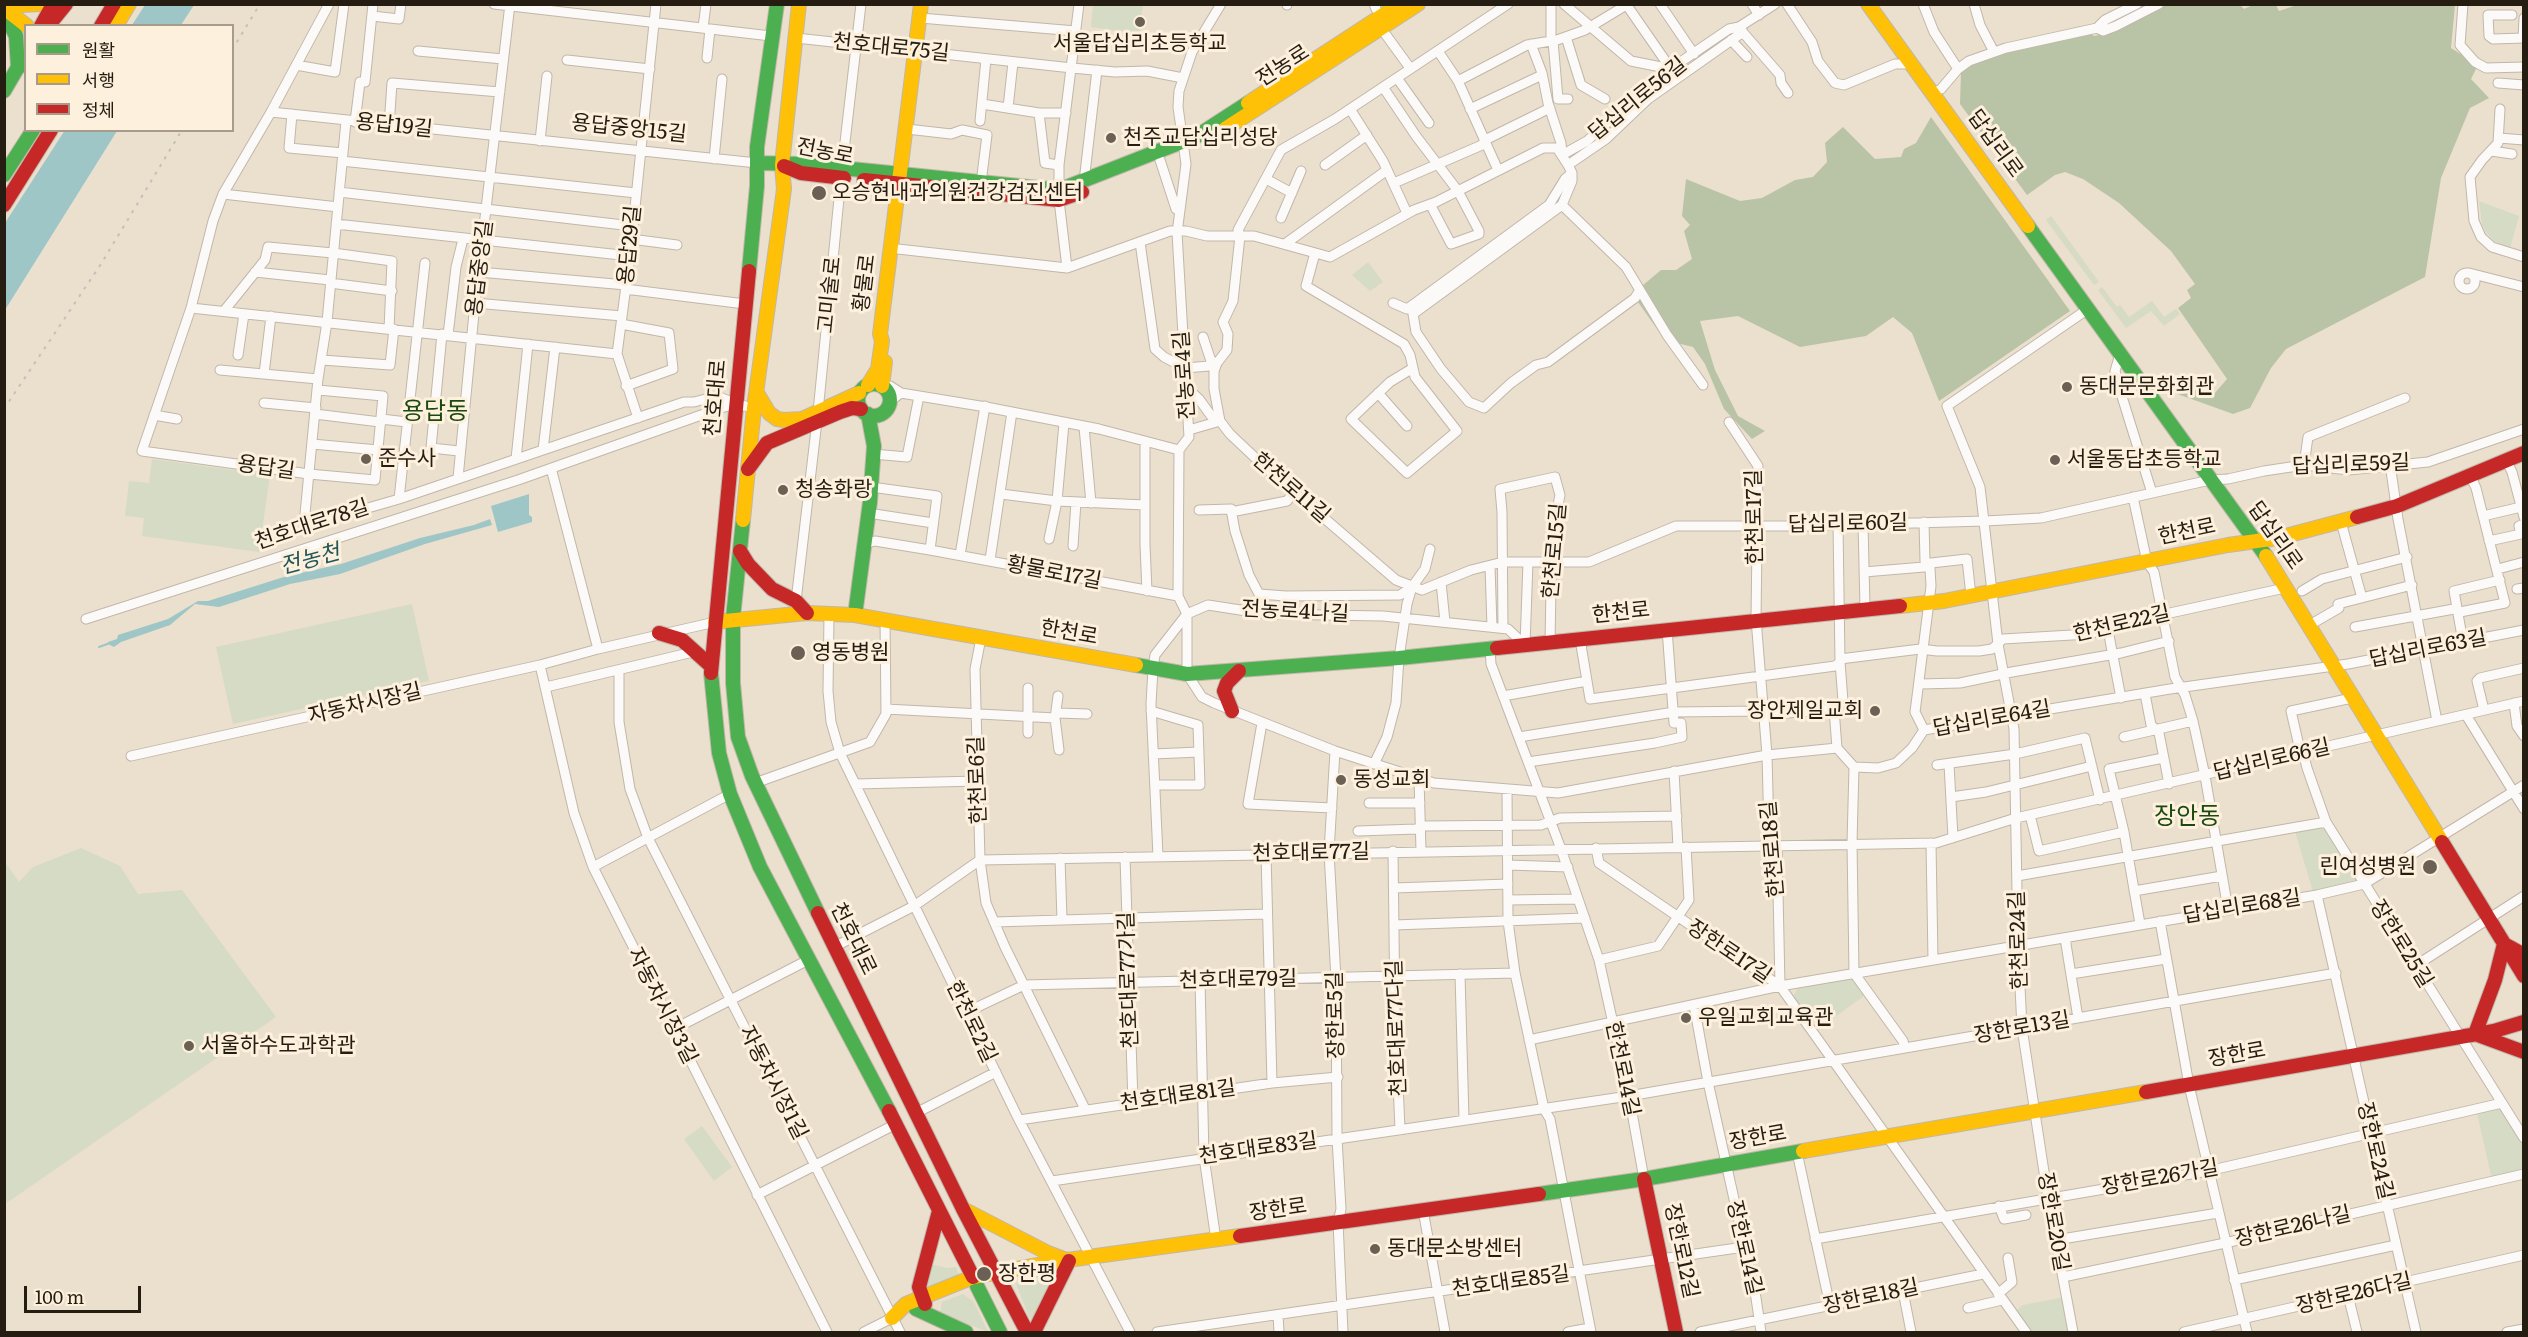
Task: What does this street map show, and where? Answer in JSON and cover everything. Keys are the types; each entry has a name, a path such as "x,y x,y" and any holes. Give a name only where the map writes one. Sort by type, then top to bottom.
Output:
{"main road":[{"path":"4,9 40,4"},
{"path":"42,24 53,4"},
{"path":"50,24 66,4"},
{"path":"99,24 107,4"},
{"path":"99,24 114,4"},
{"path":"117,24 129,4"},
{"name":"천호대로","path":"777,4 771,36 757,163 711,666 715,725 723,774 760,867 896,1124 1000,1332"},
{"name":"천호대로","path":"799,4 782,165 784,189 754,408 733,618 733,683 738,737 755,783 834,947 963,1209 1027,1332"},
{"name":"전농로","path":"782,165 802,164 841,173 1059,195 1108,182 1160,160 1377,16 1400,4"},
{"name":"전농로","path":"1377,16 1418,4"},
{"name":"답십리로","path":"1868,4 2255,541 2523,976"},
{"path":"4,9 24,24"},
{"path":"4,9 16,36 18,69"},
{"name":"황물로","path":"882,389 878,366 896,198 901,180 920,11"},
{"path":"4,91 24,58"},
{"path":"4,175 32,132"},
{"path":"4,205 50,132"},
{"name":"전농로","path":"1059,195 1102,175 1184,145"},
{"name":"용답중앙15길","path":"757,163 782,165"},
{"name":"황물로","path":"882,389 904,198 901,180"},
{"path":"748,469 767,443 811,419 882,389"},
{"path":"873,450 879,440 888,394 882,389"},
{"path":"855,615 871,487 873,450 866,415 858,402 882,389"},
{"path":"757,393 769,413 777,419 811,419 852,408 866,415 876,416 886,407"},
{"name":"한천로","path":"733,618 807,613 855,615 1187,674 1399,658 1756,619 1928,603 1971,596 2278,538 2341,522 2397,506 2523,453"},
{"path":"740,551 748,564 772,589 796,601 807,613"},
{"path":"715,622 733,618"},
{"path":"659,633 682,640 697,651 711,666"},
{"path":"1232,711 1224,691 1227,683 1239,670"},
{"path":"2523,955 2504,944 2495,980 2475,1034 2523,1052"},
{"name":"장한로","path":"892,1318 919,1300 997,1274 1092,1257 1644,1179 2353,1056 2475,1034 2523,1022"},
{"name":"장한로12길","path":"1644,1179 1677,1332"},
{"path":"963,1209 1048,1253 1069,1261 1034,1332"},
{"path":"939,1211 919,1300 966,1332"}],"street":[{"name":"용답길","path":"329,4 271,112 223,194 213,221 191,308 142,452 309,474 305,514 316,522 399,499 684,402 717,396 736,404"},
{"path":"296,65 335,72 344,4"},
{"path":"318,390 383,396 375,480 309,474 318,379 327,322 343,157 360,82 365,82 373,4"},
{"path":"372,16 399,19 401,4"},
{"path":"494,4 570,9 600,16 771,36"},
{"path":"600,16 601,4"},
{"name":"용답29길","path":"638,418 617,354 630,256 656,4"},
{"path":"706,4 707,58"},
{"name":"고미술로","path":"796,601 811,419 861,4"},
{"path":"1067,268 1059,195 1059,165 1079,4"},
{"name":"전농로4길","path":"1187,674 1187,614 1178,596 1179,450 1189,437 1189,430 1177,233 1184,185 1184,145 1178,107 1179,91 1192,52 1221,4"},
{"path":"1140,242 1155,349 1175,364 1181,364 1185,368 1209,366 1216,363 1227,350 1228,334 1223,322 1233,301 1240,236 1238,230 1281,150 1350,109 1508,4"},
{"path":"1551,4 1558,99 1568,99"},
{"path":"1564,4 1631,61 1671,69"},
{"path":"1660,4 1694,54"},
{"path":"1752,4 1759,15"},
{"name":"답십리로56길","path":"1562,155 1587,141 1654,80 1729,29 1741,30 1775,4"},
{"path":"1787,4 1812,42 1818,61 1835,83 1849,83 1895,64 1910,64"},
{"path":"1923,4 1934,32 1958,69"},
{"path":"1974,4 1980,25 1994,52"},
{"path":"1932,93 1941,89 1958,69 1969,62 1994,52 2097,28 2105,20 2137,4"},
{"path":"2097,28 2103,31 2116,26 2159,4"},
{"path":"2463,4 2460,42 2462,48 2481,67 2518,67 2512,84"},
{"name":"용답중앙길","path":"458,478 459,451 509,5"},
{"path":"1458,81 1531,44 1552,41 1592,27 1627,5 1671,69"},
{"path":"2512,15 2488,10 2490,37 2507,34 2523,38 2523,18"},
{"path":"920,11 1076,31"},
{"path":"1377,16 1410,68"},
{"path":"1393,303 1407,309 1549,205 1570,169 1648,99 1731,40 1741,30 1780,75 1781,83 1788,93"},
{"path":"1566,37 1581,85 1605,99"},
{"name":"천호대로75길","path":"796,38 1072,68 1147,70 1183,78"},
{"path":"1731,40 1747,57"},
{"path":"1531,44 1561,142 1562,155"},
{"path":"418,51 503,59"},
{"path":"1438,51 1458,81 1498,170"},
{"path":"980,122 986,59"},
{"path":"567,60 650,69"},
{"path":"1008,108 1013,62"},
{"path":"1085,173 1097,70"},
{"path":"1470,109 1542,75"},
{"name":"용답중앙15길","path":"540,141 547,76"},
{"path":"1397,78 1429,123"},
{"name":"용답중앙15길","path":"714,159 722,79"},
{"path":"389,126 392,83 500,92"},
{"path":"2498,83 2523,85"},
{"path":"1383,87 1436,164 1458,190 1479,234 1450,244 1430,204"},
{"path":"982,104 1039,113 1066,113"},
{"path":"1394,183 1482,145 1485,140 1550,108"},
{"path":"1350,109 1388,170 1407,213"},
{"path":"2500,109 2499,138 2496,146 2470,177 2476,229 2492,247 2523,257"},
{"name":"용답19길","path":"271,112 389,126 496,135"},
{"path":"1039,113 1045,163 1059,165"},
{"name":"용답19길","path":"292,114 289,148 343,157"},
{"path":"907,129 951,134 962,130 987,135 982,175"},
{"name":"용답중앙15길","path":"496,135 757,163"},
{"path":"1325,165 1367,135"},
{"path":"2499,138 2523,140"},
{"path":"898,249 1067,268 1170,231 1177,233 1186,231 1207,236 1254,236 1330,257 1407,213 1543,148 1557,148 1570,169 1572,181 1562,205 1413,314 1416,332 1441,369 1469,402 1484,408 1511,383 1536,365 1548,362 1635,298 1640,290"},
{"path":"2491,151 2512,154"},
{"path":"343,157 636,193"},
{"path":"1160,160 1178,215"},
{"path":"1284,244 1388,170"},
{"path":"1281,218 1301,171"},
{"path":"1266,179 1292,193"},
{"path":"339,192 632,226"},
{"path":"223,194 338,207"},
{"path":"1562,205 1626,267 1667,335 1703,385"},
{"path":"336,224 630,256"},
{"path":"459,451 431,448 445,335 463,239"},
{"path":"631,239 677,245"},
{"path":"224,311 265,261 268,247 392,261 390,365 322,360"},
{"path":"1315,252 1306,286 1404,344 1413,368 1415,377 1457,431 1407,473 1350,419 1390,382 1413,368"},
{"path":"399,499 425,263"},
{"path":"255,272 392,291"},
{"path":"479,272 626,287 745,304"},
{"path":"2469,273 2522,283"},
{"path":"475,303 621,320 669,333 673,369 626,386"},
{"path":"191,308 617,354"},
{"path":"1992,592 1980,487 1947,405 2088,309"},
{"path":"238,355 244,314"},
{"path":"264,374 270,316"},
{"path":"1203,337 1211,361 1216,363"},
{"path":"516,459 528,344"},
{"path":"543,450 555,347"},
{"path":"2120,354 2115,371 2152,493"},
{"path":"1189,430 1220,421 1214,389 1216,363"},
{"path":"220,370 318,379"},
{"name":"한천로11길","path":"1186,387 1199,399 1212,417 1220,421 1230,434 1294,492 1396,580 1412,587"},
{"path":"882,389 985,406 1179,450"},
{"path":"1378,393 1407,426"},
{"path":"873,450 908,457 918,396"},
{"path":"2304,465 2308,436 2405,398"},
{"path":"264,403 407,422"},
{"path":"736,404 754,408"},
{"name":"천호대로78길","path":"86,619 551,468 736,404"},
{"path":"960,555 985,406"},
{"path":"990,560 1012,412"},
{"path":"154,415 177,419"},
{"name":"한천로17길","path":"1729,422 1758,466 1756,619"},
{"path":"1049,539 1057,501 1064,423"},
{"path":"1084,427 1091,503"},
{"name":"답십리로59길","path":"2210,480 2304,465 2349,470 2390,464 2428,462 2523,429"},
{"path":"1145,442 1147,591"},
{"path":"312,444 378,450"},
{"path":"2506,460 2521,500 2523,517"},
{"path":"2390,464 2437,721"},
{"path":"551,468 598,649 659,633 715,622"},
{"path":"2355,627 2454,609 2460,612 2505,603 2498,569 2470,475"},
{"name":"한천로15길","path":"1503,628 1500,489 1555,477 1560,495 1552,535 1550,562 1550,642"},
{"name":"답십리로60길","path":"1231,512 1249,575 1259,594 1400,596 1412,587 1422,590 1471,570 1503,562 1589,562 1676,526 1863,524 2041,518 2210,480"},
{"path":"871,487 937,496 930,550"},
{"path":"1199,510 1231,509 1231,512 1287,501 1294,492"},
{"path":"1001,494 1057,501 1145,505"},
{"name":"한천로","path":"2133,497 2147,562"},
{"path":"2482,516 2521,500"},
{"path":"1073,546 1076,502"},
{"path":"868,513 933,523"},
{"path":"1924,522 1925,561 1930,568 1931,586 1915,712 1924,730"},
{"path":"2341,522 2362,598"},
{"path":"1518,737 1674,712 1764,713 1834,710 1843,701 1840,660 1839,524"},
{"path":"1863,524 1865,608"},
{"path":"2489,541 2522,529"},
{"name":"황물로17길","path":"864,544 875,541 930,550 1178,596"},
{"path":"1374,764 1387,737 1395,703 1399,658 1412,587 1425,569 1430,549"},
{"name":"답십리로","path":"2302,591 2322,579 2406,557"},
{"path":"1864,572 1924,567 1967,559 1971,596"},
{"path":"1525,645 1528,562"},
{"path":"2147,562 2154,572 2175,677 2181,687 2193,722 2205,776 2228,909"},
{"path":"2498,569 2523,562"},
{"path":"1490,566 1492,627"},
{"path":"2463,642 2454,591 2500,580"},
{"path":"1441,582 1445,622"},
{"path":"2308,626 2339,608 2338,604 2412,585"},
{"name":"한천로22길","path":"1761,676 1834,666 1840,660 1924,649 1978,651 1992,649 2003,639 2065,637 2108,630 2163,615 2285,588"},
{"name":"한천로24길","path":"1992,592 1998,644 2014,729 2018,946 2022,1028 2035,1111"},
{"name":"전농로4나길","path":"1187,614 1208,605 1266,614 1383,616 1406,620"},
{"path":"1158,856 1151,711 1153,669 1155,655 1187,614"},
{"name":"한천로2길","path":"829,615 828,691 831,722 840,753 1019,1120 1130,1332"},
{"name":"한천로18길","path":"1756,619 1767,754 1769,833 1777,844 1780,986"},
{"path":"755,783 870,742 886,714 885,620"},
{"path":"1406,620 1508,629 1525,645"},
{"name":"한천로","path":"1528,762 1655,743 1682,736 1681,723 1674,723 1667,629"},
{"path":"2108,630 2121,698"},
{"name":"답십리로63길","path":"2333,666 2523,630"},
{"name":"한천로6길","path":"981,638 975,669 980,860 986,903 1085,1109"},
{"name":"한천로","path":"1580,639 1587,681"},
{"path":"1920,684 1960,683 2114,654 2169,641"},
{"name":"자동차시장길","path":"131,756 540,665 598,649"},
{"name":"한천로14길","path":"1490,649 1491,664 1568,867 1599,960 1629,1096 1644,1179"},
{"path":"546,687 697,651"},
{"name":"자동차시장3길","path":"540,665 574,813 593,867 826,1332"},
{"name":"답십리로64길","path":"1854,767 1878,768 1896,763 1912,748 1924,730 2181,687 2333,666"},
{"path":"2484,710 2477,681 2480,678 2523,668"},
{"name":"자동차시장1길","path":"619,670 619,722 630,789 648,838 900,1332"},
{"path":"1187,674 1202,697 1232,711 1335,752 1434,783 1558,793 1767,754 1837,748"},
{"path":"1503,696 1587,681 1590,699 1761,676"},
{"path":"1028,688 1028,733"},
{"path":"2145,694 2151,725 2158,733 2169,784"},
{"path":"1058,696 1056,716 1059,750"},
{"path":"2303,752 2299,746 2291,711 2352,698"},
{"path":"2519,702 2517,726 2523,736"},
{"name":"답십리로66길","path":"1561,849 1931,843 2016,818 2519,702"},
{"path":"886,709 1028,717 1087,714"},
{"path":"1834,710 1837,748 1854,767 1852,843 1854,973 1903,1041 1905,1048"},
{"path":"1151,711 1198,725 1200,785 1155,785"},
{"path":"2466,714 2523,809"},
{"path":"2124,736 2193,722"},
{"path":"1262,723 1248,804 1332,808"},
{"path":"1937,765 2014,754 2085,738 2100,800"},
{"path":"1153,754 1199,752"},
{"name":"장한로5길","path":"1335,752 1329,852 1336,979 1337,1138 1341,1209 1338,1222 1343,1332"},
{"name":"장한로25길","path":"2303,752 2326,822 2523,1138"},
{"path":"2140,924 2124,832 2109,769 2163,758"},
{"path":"1949,764 1953,837"},
{"path":"1951,797 2015,785 2092,766"},
{"path":"1599,960 1658,946 1689,900 1677,816 1674,771"},
{"path":"1419,778 1421,850"},
{"path":"855,784 978,781"},
{"name":"답십리로68길","path":"1529,1040 1780,986 2317,895 2364,884 2523,784"},
{"path":"1507,789 1508,921 1515,973 1544,1109 1550,1119 1591,1330 1568,1332"},
{"path":"593,867 730,794"},
{"path":"1370,803 1420,804"},
{"path":"2030,815 2038,851 2124,832"},
{"path":"1358,831 1416,830 1420,827 1541,825 1560,818 1677,816"},
{"name":"한천로24길","path":"2017,876 2326,822"},
{"path":"1931,843 1933,960"},
{"name":"장한로17길","path":"1596,848 1599,863 1780,986 1885,1137"},
{"name":"천호대로77길","path":"980,860 1561,849"},
{"name":"천호대로77다길","path":"1393,851 1400,1130"},
{"path":"1266,854 1272,1083"},
{"name":"천호대로77가길","path":"1125,857 1133,1103"},
{"path":"1060,858 1062,920"},
{"path":"834,947 914,906 980,860"},
{"path":"1508,865 1568,867"},
{"path":"2134,891 2222,876"},
{"path":"1394,888 1508,884"},
{"name":"장한로24길","path":"2317,895 2416,1332"},
{"path":"2415,966 2523,896"},
{"path":"1508,900 1578,899"},
{"path":"994,922 1266,914"},
{"path":"1394,925 1585,918"},
{"path":"2160,921 2189,1085 2247,1332"},
{"path":"2065,938 2078,1018"},
{"path":"731,999 810,959"},
{"path":"2071,974 2166,959"},
{"name":"천호대로79길","path":"966,1012 1024,986 1515,973"},
{"path":"1460,974 1464,1120"},
{"name":"장한로13길","path":"1629,1096 2336,974"},
{"path":"1200,980 1204,1157 1216,1240"},
{"name":"자동차시장1길","path":"674,1029 731,999"},
{"path":"1694,1005 1725,1165"},
{"path":"916,1113 996,1072"},
{"name":"천호대로81길","path":"1019,1120 1272,1083 1338,1077"},
{"name":"천호대로83길","path":"1052,1180 1629,1096"},
{"name":"장한로26가길","path":"1815,1239 2208,1171 2502,1103"},
{"name":"장한로20길","path":"2035,1111 2048,1198 2073,1332"},
{"path":"814,1166 896,1124"},
{"path":"1885,1137 2026,1332"},
{"path":"1797,1152 1830,1306"},
{"name":"장한로14길","path":"1725,1165 1761,1332"},
{"name":"자동차시장1길","path":"756,1195 814,1166"},
{"name":"장한로26나길","path":"2062,1276 2225,1243 2523,1174"},
{"path":"1999,1206 2004,1219 2026,1215"},
{"path":"1423,1210 1444,1332"},
{"path":"2056,1240 2218,1213"},
{"path":"2234,1280 2396,1245"},
{"name":"천호대로85길","path":"1157,1332 1662,1261 1744,1247"},
{"name":"장한로26다길","path":"2184,1332 2523,1255"},
{"path":"1968,1308 2000,1297 2012,1282 2008,1258"},
{"name":"장한로18길","path":"1759,1320 1983,1274"},
{"path":"1903,1291 1911,1332"},
{"path":"2348,1295 2356,1332"},
{"path":"1278,1315 1279,1332"},
{"path":"864,1332 892,1318"},
{"path":"1700,1332 1759,1320"},
{"path":"2507,1332 2523,1329"}],"green space":[{"path":"2167,4 2240,5 2244,9 2253,5 2276,5 2279,11 2300,4 2455,5 2451,48 2478,65 2471,79 2489,98 2470,108 2441,178 2425,277 2286,349 2271,368 2250,408 2233,414 2172,392 2172,385 2214,394 2227,379 2178,308 2191,298 2187,290 2195,284 2171,251 2119,203 2083,179 2065,172 2055,175 2027,195 1960,104 1961,72 1997,47 2081,26 2094,36 2109,33"},
{"path":"1093,5 1143,5 1139,34 1091,27"},
{"path":"1931,117 2070,311 1939,401 1912,333 1893,317 1866,336 1800,347 1738,316 1700,321 1715,370 1738,416 1765,431 1752,439 1724,409 1705,364 1693,347 1665,340 1635,298 1642,286 1661,270 1676,270 1692,259 1684,231 1690,225 1682,216 1686,179 1740,201 1762,198 1795,180 1813,177 1827,162 1825,143 1843,127 1875,159 1901,157 1904,149 1916,143"},
{"path":"2479,201 2519,216 2510,248 2494,241 2485,231"},
{"path":"2051,216 2099,282 2094,285 2046,220"},
{"path":"1368,262 1383,282 1370,291 1352,275"},
{"path":"2102,287 2117,307 2120,305 2129,317 2152,301 2164,317 2176,309 2180,314 2164,326 2151,311 2126,328 2098,290"},
{"path":"152,459 270,475 259,552 142,536 144,518 125,516 129,481 149,483"},
{"path":"412,604 429,681 233,724 216,647"},
{"path":"2326,822 2364,884 2314,895 2294,828"},
{"path":"81,848 120,866 138,894 182,890 276,1017 5,1204 5,862 19,882 33,867"},
{"path":"1853,976 1865,995 1832,1019 1826,1012 1812,1022 1793,998 1798,986"},
{"path":"2501,1108 2523,1144 2523,1173 2492,1180 2477,1113"},
{"path":"702,1126 732,1167 714,1181 684,1139"},
{"path":"931,1264 947,1268 956,1267 959,1275 928,1289 925,1288"},
{"path":"1048,1273 1053,1279 1033,1320 1029,1317 1016,1284 1020,1280"},
{"path":"963,1294 974,1302 988,1332 940,1313 942,1302"},
{"path":"2065,1297 2071,1332 2029,1332 2014,1312 2023,1305"}],"water":[{"path":"145,4 194,5 182,24 133,24"},
{"path":"64,132 116,132 5,310 5,223"},
{"path":"529,494 529,515 532,517 532,522 498,532 491,506"},
{"path":"490,519 492,525 425,544 340,574 290,584 219,607 195,604 170,625 121,642 114,647 108,644 117,639 118,635 168,619 198,601 208,601 287,576 341,564 420,538"}],"waterway":[{"name":"전농천","path":"99,647 110,643"}],"railway":[{"path":"234,47 260,4"},
{"path":"4,409 101,264 181,132"}],"traffic: fast":[{"path":"749,271 757,186 757,147 777,4"},
{"path":"4,12 16,36 18,68"},
{"path":"4,91 21,62"},
{"path":"757,163 802,164 1059,190 1197,136 1248,103"},
{"path":"4,175 32,132"},
{"path":"2028,226 2266,556"},
{"path":"874,384 885,389 890,400 885,411 874,416 863,411 858,400 863,389 874,384"},
{"path":"855,615 870,502 874,446 868,414"},
{"path":"743,520 733,618 733,683 738,737 752,776 818,913"},
{"path":"1136,665 1187,674 1497,648"},
{"path":"711,673 719,753 730,794 760,867 889,1111"},
{"path":"1539,1194 1644,1179 1803,1151"},
{"path":"977,1286 1000,1332"},
{"path":"916,1309 966,1332"}],"traffic: slow":[{"path":"4,6 40,4"},
{"path":"117,24 129,4"},
{"path":"743,520 754,408 784,189 782,165 799,4"},
{"path":"868,385 878,369 882,341 880,334 921,4"},
{"path":"1248,103 1400,4"},
{"path":"1225,129 1418,4"},
{"path":"1868,4 2028,226"},
{"path":"4,8 24,24"},
{"path":"882,386 885,362"},
{"path":"757,393 769,413 777,419 784,420 802,419 859,393"},
{"path":"1900,606 1944,601 2228,545 2278,538 2357,517"},
{"path":"2266,556 2442,842"},
{"path":"715,622 807,613 855,615 1136,665"},
{"path":"1803,1151 2146,1092"},
{"path":"963,1209 1048,1253 1069,1261"},
{"path":"892,1318 906,1304 973,1277 1053,1262 1240,1236"}],"traffic: jam":[{"path":"42,24 53,4"},
{"path":"50,24 66,4"},
{"path":"102,24 114,4"},
{"path":"4,205 50,132"},
{"path":"784,166 801,173 844,178"},
{"path":"864,180 1059,200 1082,192"},
{"path":"711,673 749,271"},
{"path":"748,469 767,443 840,412 852,408 861,409"},
{"path":"2357,517 2397,506 2524,453"},
{"path":"740,551 748,564 772,589 796,601 807,613"},
{"path":"1497,648 1900,606"},
{"path":"659,633 682,640 711,666"},
{"path":"1232,711 1224,691 1227,683 1239,671"},
{"path":"2442,842 2524,976"},
{"path":"818,913 963,1209 1027,1332"},
{"path":"2524,955 2504,944 2495,980 2475,1034 2524,1052"},
{"path":"2146,1092 2494,1031 2524,1022"},
{"path":"889,1111 973,1277"},
{"path":"1644,1179 1676,1332"},
{"path":"1240,1236 1539,1194"},
{"path":"925,1304 919,1287 939,1211"},
{"path":"1034,1332 1069,1261"}],"place":[{"name":"서울답십리초등학교","path":"1140,22"},
{"name":"천주교답십리성당","path":"1111,138"},
{"name":"오승현내과의원건강검진센터","path":"819,193"},
{"name":"동대문문화회관","path":"2067,387"},
{"name":"준수사","path":"366,459"},
{"name":"서울동답초등학교","path":"2055,460"},
{"name":"청송화랑","path":"783,490"},
{"name":"영동병원","path":"798,653"},
{"name":"장안제일교회","path":"1875,711"},
{"name":"동성교회","path":"1341,780"},
{"name":"린여성병원","path":"2430,867"},
{"name":"우일교회교육관","path":"1686,1018"},
{"name":"서울하수도과학관","path":"189,1046"},
{"name":"동대문소방센터","path":"1375,1249"},
{"name":"장한평","path":"984,1274"}],"district":[{"name":"용답동","path":"435,412"},
{"name":"장안동","path":"2187,817"}]}
